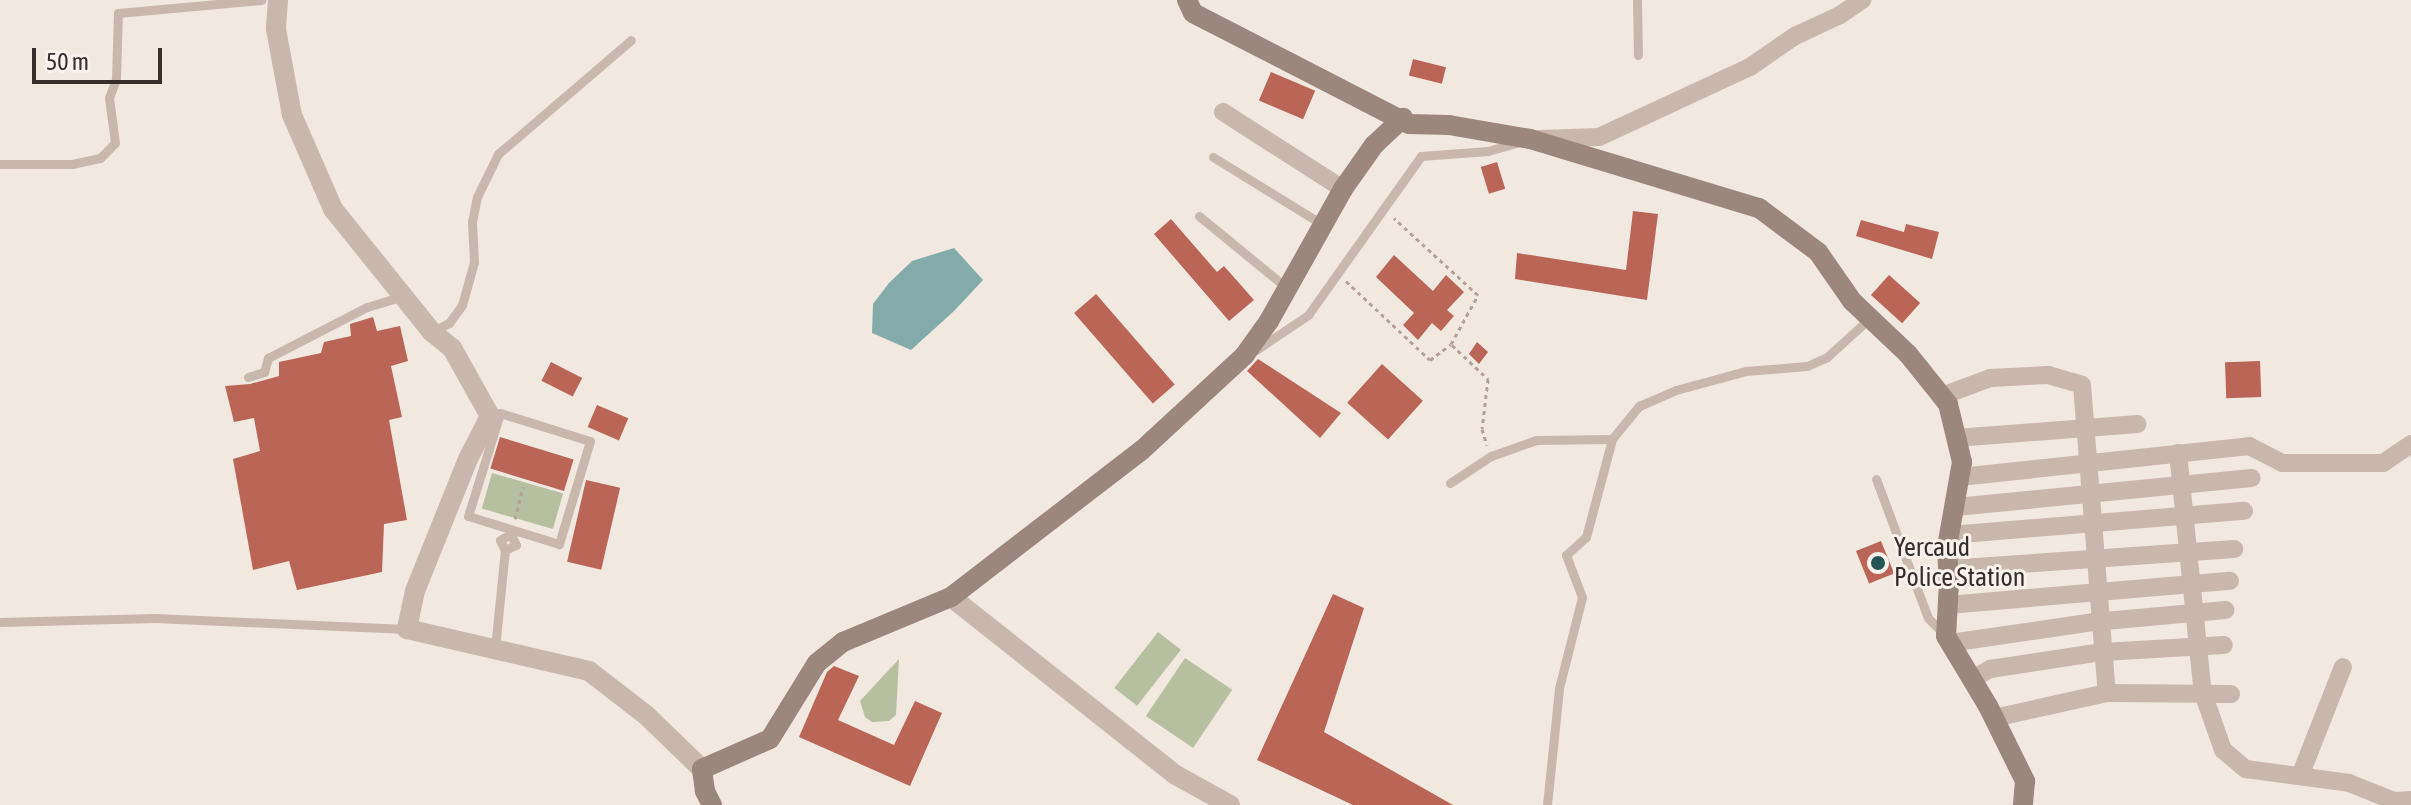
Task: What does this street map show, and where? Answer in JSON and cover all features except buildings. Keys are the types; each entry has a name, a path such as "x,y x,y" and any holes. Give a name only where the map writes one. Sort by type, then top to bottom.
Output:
{"main road":[{"path":"1187,0 1193,13 1403,118 1409,124 1449,125 1530,139 1759,208 1818,252 1852,301 1908,354 1948,404 1962,462 1950,535 1948,640 1994,718 2025,781 2023,805"},
{"path":"712,805 705,791 702,769 770,739 817,663 843,642 951,597 1142,450 1244,356 1343,189 1374,145 1403,118"}],"street":[{"path":"278,0 276,29 292,115 333,209 432,332 452,348 490,416 468,459 415,591 407,629 589,671 646,715 702,769"},
{"path":"1530,139 1599,137 1750,67 1795,36 1840,15 1862,0"},
{"path":"1223,112 1343,189"},
{"path":"1942,396 1990,378 2048,375 2082,385 2107,693"},
{"path":"1956,438 2137,424"},
{"path":"1960,477 2249,446 2282,463 2383,463 2411,444"},
{"path":"2178,453 2203,693 2223,750 2246,769 2349,783 2394,801 2411,800"},
{"path":"1956,507 2252,478"},
{"path":"1950,535 2244,511"},
{"path":"1948,569 2234,549"},
{"path":"1948,605 2230,581"},
{"path":"951,597 1174,774 1230,805"},
{"path":"1948,640 2100,621 2225,610"},
{"path":"1972,679 1990,669 2103,652 2224,645"},
{"path":"2300,776 2343,667"},
{"path":"1994,718 2107,693 2231,694"}],"lane":[{"path":"0,164 72,164 100,158 115,143 109,98 116,79 118,13 261,0"},
{"path":"1637,0 1638,55"},
{"path":"432,332 449,323 462,305 474,262 472,222 477,197 498,154 631,40"},
{"path":"1244,356 1308,315 1421,156 1488,151 1530,139"},
{"path":"1213,157 1322,224"},
{"path":"1199,216 1287,288"},
{"path":"248,377 264,372 268,358 367,307 403,296"},
{"path":"1547,805 1559,688 1582,597 1566,555 1586,537 1612,439 1639,406 1676,390 1746,371 1807,366 1827,357 1870,318"},
{"path":"500,413 590,441 559,544 512,529 468,516 500,413"},
{"path":"1450,483 1491,456 1536,440 1612,439"},
{"path":"1876,479 1928,618 1948,640"},
{"path":"497,525 502,537 501,546 505,550 511,550 516,542 528,535"},
{"path":"502,537 511,534 516,542"},
{"path":"495,648 505,550"},
{"path":"0,622 155,618 407,629"}],"path":[{"path":"1338,273 1430,360 1451,344 1478,295 1384,209"},
{"path":"1451,344 1488,379 1482,429 1491,456"},
{"path":"512,529 523,487"}],"green space":[{"path":"492,473 563,493 553,529 482,509"},
{"path":"1158,632 1181,650 1137,706 1114,688"},
{"path":"1185,658 1232,690 1193,748 1146,716"},
{"path":"899,659 896,715 889,721 872,722 865,717 860,701"}],"water":[{"path":"954,248 983,280 954,311 911,350 872,333 873,304 889,283 912,261"}],"place":[{"name":"Yercaud Police Station","path":"1878,563"}]}
